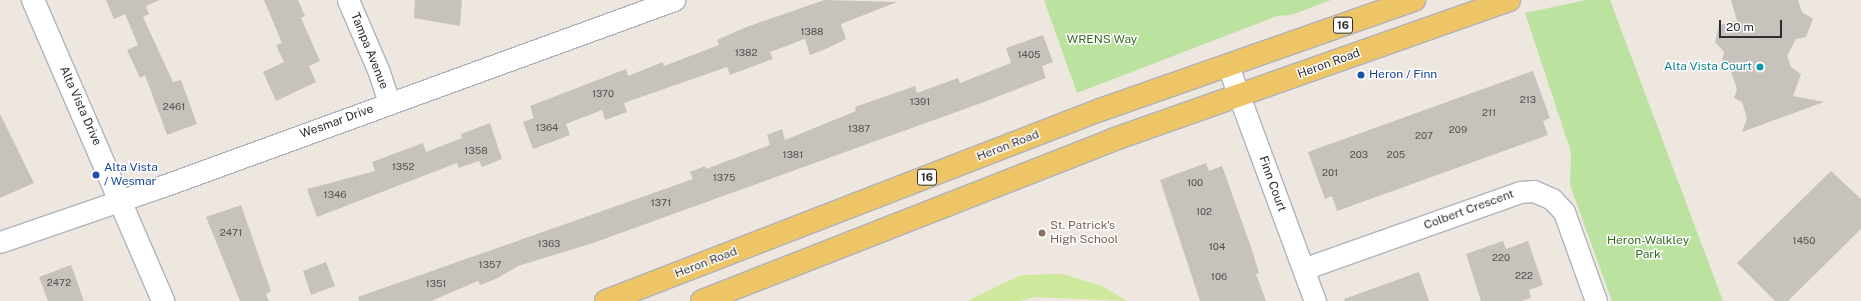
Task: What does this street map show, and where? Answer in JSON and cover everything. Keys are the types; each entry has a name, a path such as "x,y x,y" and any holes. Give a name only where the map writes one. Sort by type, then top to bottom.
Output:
{"main road":[{"name":"Heron Road","path":"606,301 1100,110 1414,0"},
{"name":"Heron Road","path":"702,301 1112,140 1509,0"}],"street":[{"name":"Alta Vista Drive","path":"33,0 164,301"},
{"name":"Tampa Avenue","path":"348,0 389,103"},
{"name":"Wesmar Drive","path":"0,242 120,199 163,186 389,103 627,8 674,0"},
{"name":"Finn Court","path":"1228,66 1315,301"},
{"name":"Colbert Crescent","path":"1303,269 1520,192 1534,192 1552,199 1564,212 1596,301"}],"green space":[{"name":"WRENS Way","path":"1044,0 1331,0 1291,15 1277,16 1077,93"},
{"name":"Heron-Walkley Park","path":"1586,0 1610,0 1723,301 1612,301 1570,185 1571,152 1525,13"},
{"path":"1063,274 1102,286 1127,301 1035,297 1020,301 967,301 1021,275"}],"building":[{"path":"106,0 159,0 146,6 149,14 143,17 173,82 181,80 197,124 167,135 145,75 140,78 127,50 138,45 125,14 114,19"},
{"path":"264,0 298,0 305,16 301,18 320,61 309,66 316,82 276,101 263,72 284,62 276,45 282,43"},
{"path":"415,0 462,0 460,26 414,18"},
{"path":"824,0 897,2 841,24 846,39 828,48 810,55 805,39 770,52 773,59 730,75 727,67 624,103 627,112 605,120 602,110 566,124 570,135 533,149 523,122 534,118 530,106 626,69 628,76 663,62 664,66 719,45 717,40 744,28"},
{"name":"Alta Vista Court","path":"1731,0 1798,0 1802,12 1813,19 1806,37 1796,39 1787,56 1791,67 1801,74 1793,96 1824,102 1742,132 1747,118 1742,102 1734,98 1737,89 1729,66 1722,61 1724,52 1715,42 1719,25 1737,21"},
{"path":"1043,35 1053,62 1042,66 1046,78 984,102 593,243 518,266 498,278 480,285 478,281 431,301 359,301 358,297 693,179 690,172 705,166 706,169 770,145 767,135 782,129 785,140 856,111 855,107 915,86 917,93 958,78 960,83 1011,63 1006,48"},
{"path":"1533,71 1550,118 1543,121 1548,135 1337,211 1332,196 1325,199 1308,152"},
{"path":"0,114 34,183 0,198"},
{"path":"490,123 502,159 482,167 479,161 459,168 457,163 317,217 307,189 375,171 372,162 423,143 426,152 462,138 461,134"},
{"path":"1206,163 1209,171 1222,166 1252,250 1259,273 1256,274 1266,301 1200,301 1160,180"},
{"path":"1831,171 1861,199 1861,229 1788,301 1775,301 1737,263"},
{"path":"241,205 271,291 266,294 269,301 240,301 206,217"},
{"path":"1503,241 1506,249 1528,241 1543,285 1529,290 1531,298 1522,301 1481,301 1466,254"},
{"path":"326,262 335,286 311,295 303,271"},
{"path":"71,265 84,301 48,301 39,277"},
{"path":"1419,272 1429,301 1345,301 1344,299"}],"place":[{"name":"Alta Vista Court","path":"1760,67"},
{"name":"Heron / Finn","path":"1361,75"},
{"name":"Alta Vista / Wesmar","path":"96,175"},
{"name":"St. Patrick's High School","path":"1042,233"}]}
